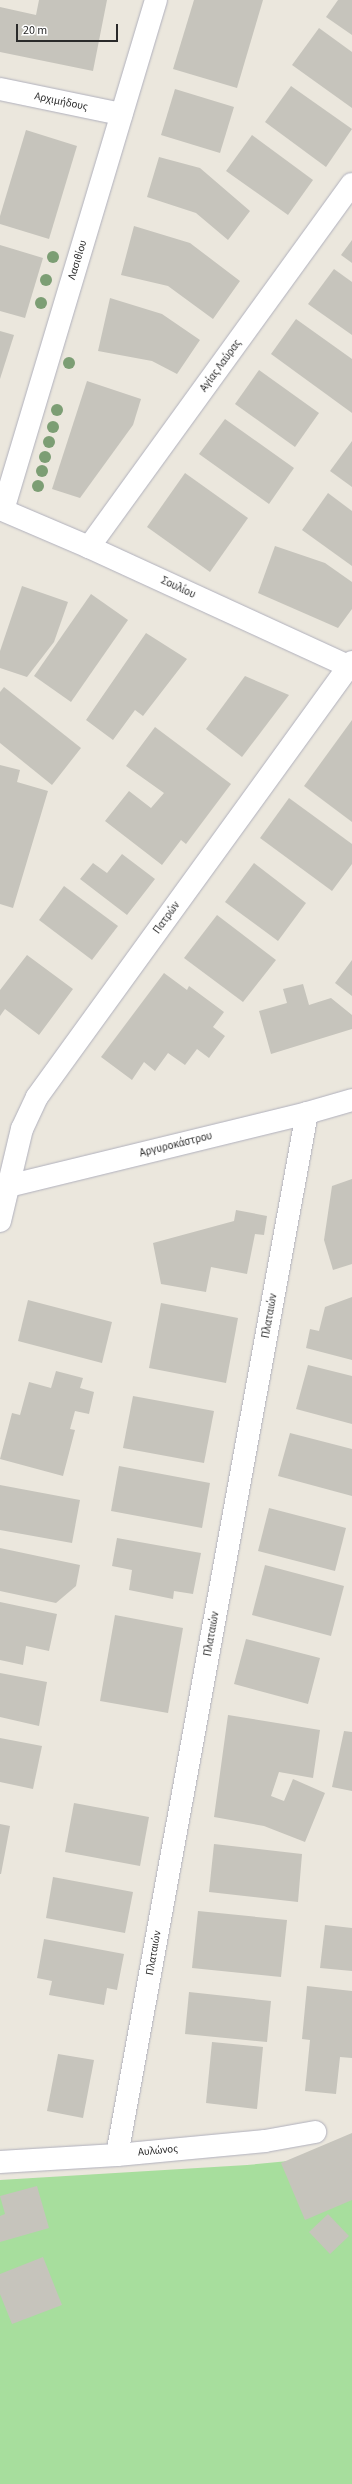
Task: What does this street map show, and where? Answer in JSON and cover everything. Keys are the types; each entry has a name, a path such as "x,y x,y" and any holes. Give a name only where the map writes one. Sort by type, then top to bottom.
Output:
{"street":[{"name":"Λασιθίου","path":"1,513 156,0"},
{"name":"Αρχιμήδους","path":"0,89 121,114"},
{"name":"Αγίας Λαύρας","path":"89,547 352,184"},
{"name":"Σουλίου","path":"1,513 89,547 351,666"},
{"name":"Πατρών","path":"0,1221 3,1187 22,1129 37,1097 351,666"},
{"name":"Αργυροκάστρου","path":"3,1187 308,1114 352,1100"},
{"name":"Πλαταιών","path":"117,2155 308,1114"},
{"name":"Αυλώνος","path":"0,2162 117,2155 265,2141 315,2132"}],"green space":[{"path":"352,2155 352,2484 0,2484 0,2180 247,2165"}],"building":[{"path":"39,0 107,0 93,71 0,52 0,7 36,15"},
{"path":"194,0 263,0 237,88 173,69"},
{"path":"338,0 352,0 352,35 326,17"},
{"path":"319,28 352,52 352,108 292,65"},
{"path":"291,86 352,129 326,167 265,122"},
{"path":"175,89 234,107 220,153 161,135"},
{"path":"26,130 77,146 49,239 0,224 0,216"},
{"path":"252,135 313,180 288,215 226,171"},
{"path":"159,157 200,168 250,211 228,240 196,213 147,197"},
{"path":"134,226 190,243 240,281 213,319 168,286 121,275"},
{"path":"352,240 352,263 341,255"},
{"path":"0,245 43,258 25,318 0,311"},
{"path":"334,269 352,282 352,335 308,304"},
{"path":"110,298 162,314 200,340 177,374 152,361 98,351"},
{"path":"296,319 352,359 352,413 271,354"},
{"path":"0,331 14,335 0,379"},
{"path":"259,370 319,413 295,447 235,404"},
{"path":"87,381 141,399 133,425 80,498 52,489"},
{"path":"225,419 294,468 269,504 199,454"},
{"path":"352,441 352,487 330,471"},
{"path":"185,473 248,518 210,572 147,527"},
{"path":"328,493 352,511 352,566 302,530"},
{"path":"275,546 325,563 352,582 352,609 338,628 258,593"},
{"path":"22,586 68,602 54,642 27,677 0,668 0,651"},
{"path":"91,594 128,620 71,702 34,676"},
{"path":"146,633 187,659 143,716 135,710 113,740 86,720"},
{"path":"245,676 289,695 242,757 206,729"},
{"path":"4,687 81,748 52,785 0,743 0,692"},
{"path":"352,720 352,822 304,786"},
{"path":"155,727 231,784 186,844 181,840 162,865 105,821 129,791 151,808 164,793 126,766"},
{"path":"0,765 20,770 17,782 48,791 13,908 0,904"},
{"path":"289,798 352,844 352,864 332,891 260,838"},
{"path":"122,854 155,879 127,915 80,879 93,863 107,873"},
{"path":"254,863 306,903 278,941 225,902"},
{"path":"64,886 118,926 92,960 39,920"},
{"path":"217,915 276,960 243,1002 184,958"},
{"path":"27,955 73,989 39,1035 5,1009 0,1016 0,990"},
{"path":"352,960 352,996 335,983"},
{"path":"164,973 187,990 189,986 224,1012 213,1027 225,1036 209,1058 197,1049 185,1065 168,1053 155,1071 144,1062 132,1080 101,1057"},
{"path":"303,984 309,1005 331,998 352,1015 352,1029 271,1054 259,1011 287,1003 283,989"},
{"path":"352,1179 352,1264 333,1270 324,1240 332,1186"},
{"path":"236,1210 267,1216 264,1235 255,1234 247,1274 211,1267 206,1292 161,1284 153,1243 234,1221"},
{"path":"352,1297 352,1360 306,1348 310,1329 319,1331 325,1307"},
{"path":"28,1300 112,1322 102,1363 18,1341"},
{"path":"161,1303 238,1318 226,1383 149,1368"},
{"path":"308,1365 352,1376 352,1424 296,1409"},
{"path":"56,1371 83,1378 80,1388 94,1392 89,1414 75,1411 70,1429 75,1430 63,1476 0,1459 12,1413 20,1415 29,1382 51,1388"},
{"path":"133,1396 214,1411 204,1463 123,1448"},
{"path":"290,1433 352,1449 352,1496 278,1476"},
{"path":"119,1466 210,1483 202,1528 111,1511"},
{"path":"0,1485 80,1500 72,1543 0,1530"},
{"path":"269,1508 346,1528 335,1571 258,1551"},
{"path":"117,1538 201,1553 193,1594 174,1591 173,1599 129,1590 132,1570 112,1566"},
{"path":"0,1548 80,1565 76,1586 56,1603 0,1591"},
{"path":"265,1565 344,1586 331,1636 252,1615"},
{"path":"0,1602 57,1614 49,1651 26,1646 23,1665 0,1660"},
{"path":"115,1615 183,1628 168,1713 100,1701"},
{"path":"246,1639 320,1658 308,1704 234,1684"},
{"path":"0,1673 47,1682 39,1726 0,1717"},
{"path":"228,1715 320,1730 313,1778 279,1772 271,1796 284,1801 293,1779 325,1793 305,1842 264,1826 214,1817"},
{"path":"344,1731 352,1732 352,1791 332,1787"},
{"path":"0,1738 42,1746 33,1789 0,1782"},
{"path":"74,1803 149,1817 140,1866 65,1852"},
{"path":"0,1824 10,1826 1,1874 0,1874"},
{"path":"214,1844 302,1854 298,1902 209,1892"},
{"path":"53,1877 133,1892 125,1933 46,1918"},
{"path":"198,1911 287,1920 281,1977 192,1968"},
{"path":"325,1925 352,1928 352,1971 320,1968"},
{"path":"44,1939 124,1954 117,1990 107,1988 104,2005 49,1995 52,1981 37,1978"},
{"path":"307,1986 352,1991 352,2058 340,2057 336,2094 305,2091 310,2040 302,2039"},
{"path":"189,1992 271,2001 267,2042 185,2034"},
{"path":"212,2042 263,2047 257,2109 206,2103"},
{"path":"58,2054 94,2060 83,2118 47,2111"},
{"path":"352,2133 352,2200 305,2220 281,2163"},
{"path":"37,2186 49,2228 0,2242 0,2216 5,2214 0,2196"},
{"path":"328,2214 349,2236 330,2254 309,2232"},
{"path":"43,2257 62,2305 12,2324 0,2294 0,2274"}]}
